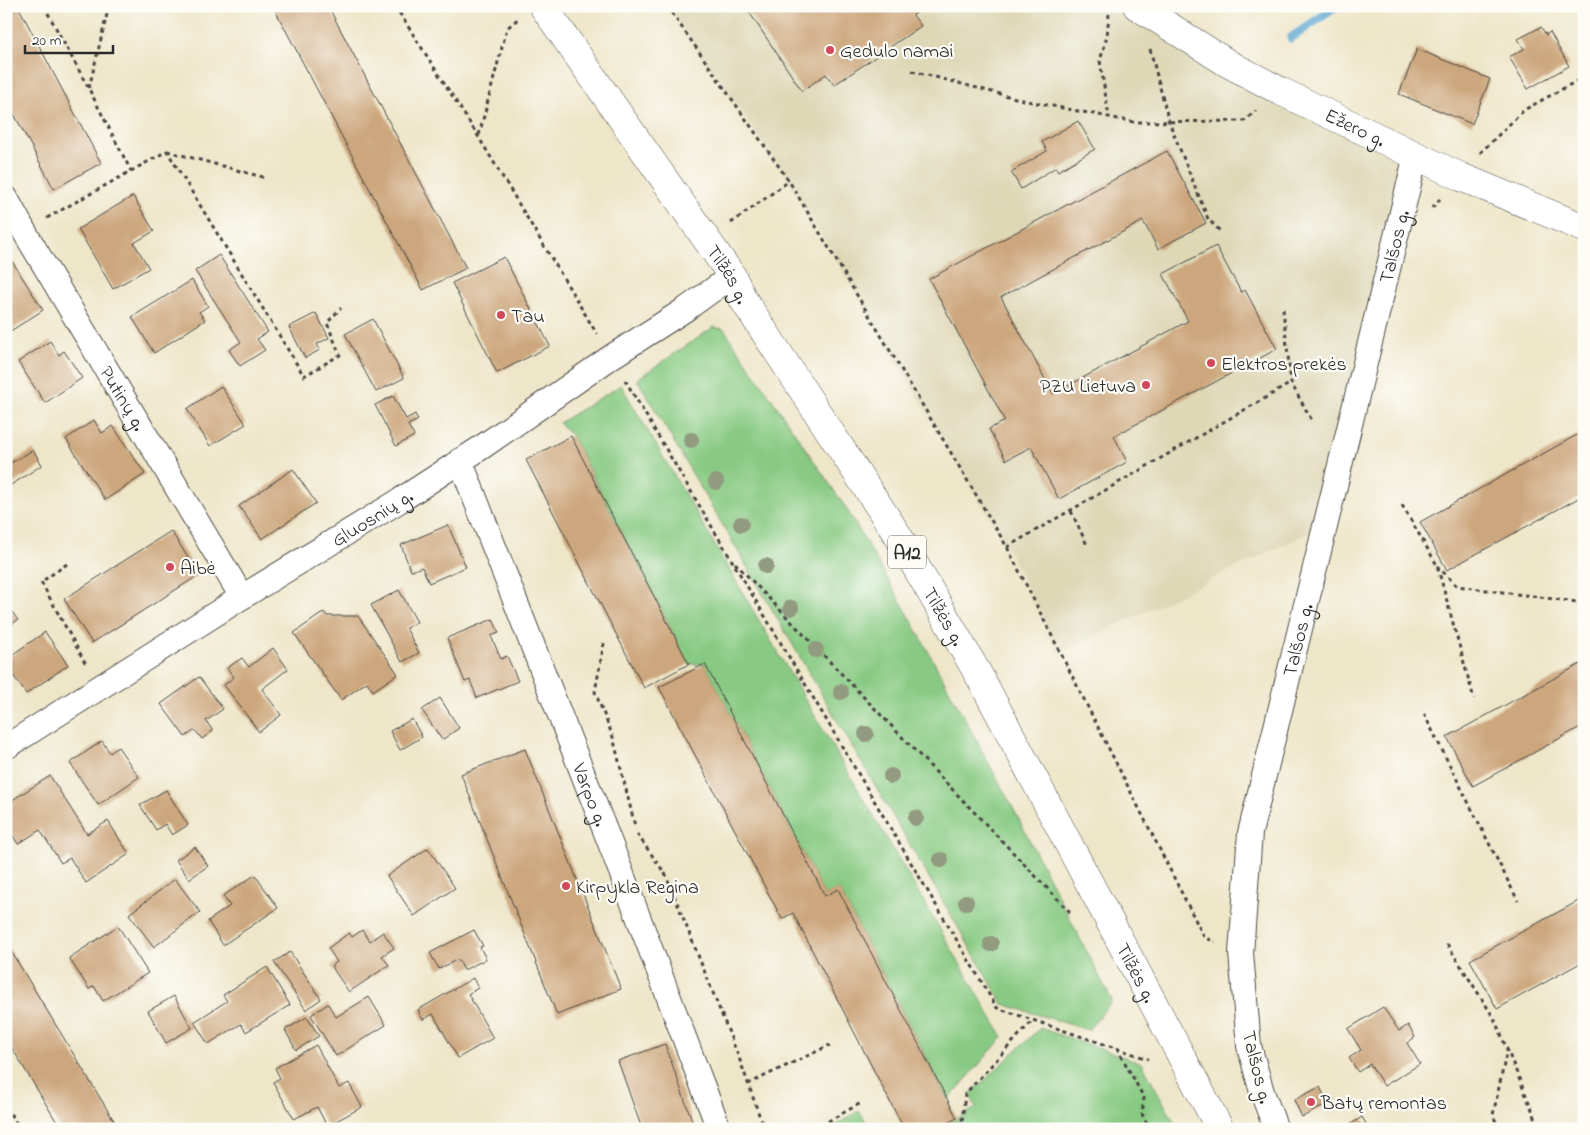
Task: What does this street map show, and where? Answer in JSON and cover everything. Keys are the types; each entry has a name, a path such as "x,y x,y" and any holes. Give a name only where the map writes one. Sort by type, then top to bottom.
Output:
{"main road":[{"name":"Tilžės g.","path":"543,6 732,276 743,299 897,534 981,679 1220,1129"},
{"name":"Ežero g.","path":"1140,9 1229,64 1280,92 1461,177 1584,228"}],"street":[{"name":"Talšos g.","path":"1276,1129 1262,1092 1249,1046 1241,952 1250,833 1416,155"},
{"name":"Putinų g.","path":"6,198 242,597"},
{"name":"Gluosnių g.","path":"6,747 242,597 399,501 482,447 732,276"},
{"name":"Varpo g.","path":"460,460 607,834 719,1129"}],"path":[{"path":"44,6 131,171"},
{"path":"89,89 109,6"},
{"path":"396,6 478,136 611,357 997,1008 1148,1059"},
{"path":"667,6 789,180 1007,547 1204,937 1241,952"},
{"path":"1109,6 1107,36 1100,61 1109,117"},
{"path":"1140,9 1170,122 1208,219 1222,232"},
{"path":"478,136 507,28"},
{"path":"912,71 1027,101 1134,122 1244,121 1280,92"},
{"path":"1432,208 1484,149 1524,110 1584,77"},
{"path":"166,151 304,376 340,355 327,323 340,308"},
{"path":"24,231 166,151 266,178"},
{"path":"706,241 789,180"},
{"path":"1282,309 1291,383 1311,418"},
{"path":"1007,547 1291,383"},
{"path":"1402,505 1437,566 1474,699"},
{"path":"1071,511 1088,547"},
{"path":"731,559 1075,917 1066,900"},
{"path":"67,564 40,582 99,688"},
{"path":"1437,566 1457,586 1584,603"},
{"path":"604,643 595,692 613,737 636,833 666,875 764,1129"},
{"path":"1424,714 1518,901"},
{"path":"1447,944 1494,1018 1540,1129"},
{"path":"949,1129 962,1122 965,1094 1033,1020"},
{"path":"748,1084 830,1045"},
{"path":"1116,1048 1144,1098 1142,1114 1150,1129"},
{"path":"1499,1129 1493,1114 1507,1049"},
{"path":"1143,1050 1153,1068"},
{"path":"814,1129 861,1103"},
{"path":"6,1107 20,1129"}],"shaded area":[{"path":"667,6 1137,6 1416,155 1325,525 1059,653 1007,547 789,181"}],"green space":[{"path":"714,327 724,329 846,508 908,614 1013,808 1112,1001 1088,1030 1003,1004 637,379"},
{"path":"621,385 1003,1037 948,1100 839,889 825,896 705,664 689,664 572,436 559,423"},
{"path":"1040,1028 1142,1063 1178,1129 938,1129 976,1108 970,1094"},
{"path":"859,1111 871,1129 829,1129"}],"building":[{"path":"6,6 18,6 101,163 54,189 6,99"},
{"path":"273,6 328,6 466,268 423,290"},
{"name":"Gedulo namai","path":"745,6 924,7 913,15 921,26 834,85 826,74 802,91"},
{"path":"1541,27 1546,35 1550,32 1569,66 1528,89 1509,57 1524,49 1518,39"},
{"path":"1417,49 1490,79 1472,124 1399,94"},
{"path":"1078,121 1095,149 1058,171 1056,167 1021,189 1011,172 1047,151 1042,142"},
{"path":"1167,151 1206,223 1158,249 1143,221 1001,297 1053,394 1188,321 1163,274 1216,246 1241,292 1245,290 1277,349 1114,436 1127,462 1059,499 1031,447 1006,460 989,429 1005,421 929,279"},
{"path":"133,196 154,231 134,243 149,268 113,289 78,229"},
{"path":"219,255 268,332 257,339 265,350 240,366 229,350 241,342 195,271"},
{"name":"Tau","path":"504,257 550,346 497,373 452,283"},
{"path":"10,258 43,310 6,334 6,260"},
{"path":"192,280 208,306 199,312 205,320 154,353 132,317"},
{"path":"316,313 329,338 317,344 320,350 305,358 289,327"},
{"path":"373,319 404,378 376,392 345,334"},
{"path":"50,341 59,355 64,351 82,378 45,403 18,362"},
{"path":"221,386 246,424 210,446 187,409"},
{"path":"393,396 406,419 415,414 418,420 408,425 414,436 396,446 375,405"},
{"path":"94,420 102,433 113,426 145,474 105,500 66,439"},
{"path":"1584,431 1584,495 1447,570 1420,522"},
{"path":"571,436 689,664 644,688 526,460"},
{"path":"33,450 42,465 11,485 6,477 6,466"},
{"path":"293,469 316,503 262,539 239,506"},
{"path":"448,525 466,567 429,583 422,567 411,571 401,545"},
{"path":"171,531 199,575 92,643 64,599"},
{"path":"399,590 417,622 406,628 419,653 402,662 371,605"},
{"path":"6,604 18,620 6,628"},
{"path":"324,612 327,616 358,616 398,674 373,691 367,682 341,700 294,633"},
{"path":"493,619 499,633 491,636 501,659 507,656 518,681 477,698 470,680 465,682 447,638"},
{"path":"45,632 68,665 26,694 6,665 6,659"},
{"path":"273,648 288,669 262,689 281,715 259,732 224,685 234,677 227,668 242,658 249,667"},
{"path":"1584,662 1584,725 1473,786 1447,737"},
{"path":"705,664 825,896 838,889 957,1118 935,1129 904,1129 793,913 782,919 659,687"},
{"path":"199,677 223,709 206,721 213,731 202,739 195,730 185,737 161,704"},
{"path":"440,698 459,728 442,740 422,710"},
{"path":"412,719 422,737 400,750 390,731"},
{"path":"102,741 110,753 118,747 139,777 98,805 70,763"},
{"path":"525,749 621,989 557,1015 461,774"},
{"path":"50,776 87,834 108,821 129,854 86,883 70,858 61,863 40,830 18,844 6,825 6,804"},
{"path":"166,790 188,825 172,835 165,824 156,830 140,805"},
{"path":"195,847 208,866 189,879 176,860"},
{"path":"428,848 455,888 414,916 387,876"},
{"path":"255,875 278,908 223,945 208,921 230,906 223,896"},
{"path":"175,879 200,912 154,947 129,914"},
{"path":"1584,898 1584,961 1497,1009 1470,960"},
{"path":"118,926 148,973 103,1001 94,986 89,989 69,958"},
{"path":"362,930 370,941 383,932 394,948 382,956 389,965 349,992 331,966 337,962 328,948 349,933 352,937"},
{"path":"474,930 483,946 480,947 486,959 464,970 458,959 439,969 430,953"},
{"path":"6,943 119,1129 61,1129 6,1038"},
{"path":"290,952 321,999 306,1010 274,962"},
{"path":"267,967 290,1005 246,1032 241,1024 208,1044 194,1022 227,1001 223,995"},
{"path":"473,978 478,988 468,994 493,1038 458,1058 433,1014 423,1020 418,1010"},
{"path":"174,996 192,1028 166,1043 148,1011"},
{"path":"369,997 386,1025 336,1056 311,1015 328,1004 336,1017"},
{"path":"1383,1007 1399,1031 1408,1025 1415,1037 1407,1043 1420,1064 1384,1086 1370,1064 1358,1072 1349,1058 1361,1050 1348,1029"},
{"path":"307,1017 319,1036 296,1050 285,1030"},
{"path":"665,1044 694,1126 688,1129 642,1129 618,1061"},
{"path":"316,1045 339,1088 349,1083 362,1107 327,1126 317,1107 294,1119 273,1082 280,1078 275,1068"},
{"name":"Batų remontas","path":"1320,1087 1328,1104 1302,1117 1294,1100"},
{"path":"1362,1117 1369,1129 1344,1129"}],"waterway":[{"path":"1291,38 1337,6"}],"place":[{"name":"Gedulo namai","path":"830,50"},
{"name":"Tau","path":"501,315"},
{"name":"Elektros prekės","path":"1211,363"},
{"name":"PZU Lietuva","path":"1146,385"},
{"name":"Aibė","path":"170,567"},
{"name":"Kirpykla Regina","path":"566,886"},
{"name":"Batų remontas","path":"1311,1102"}]}
